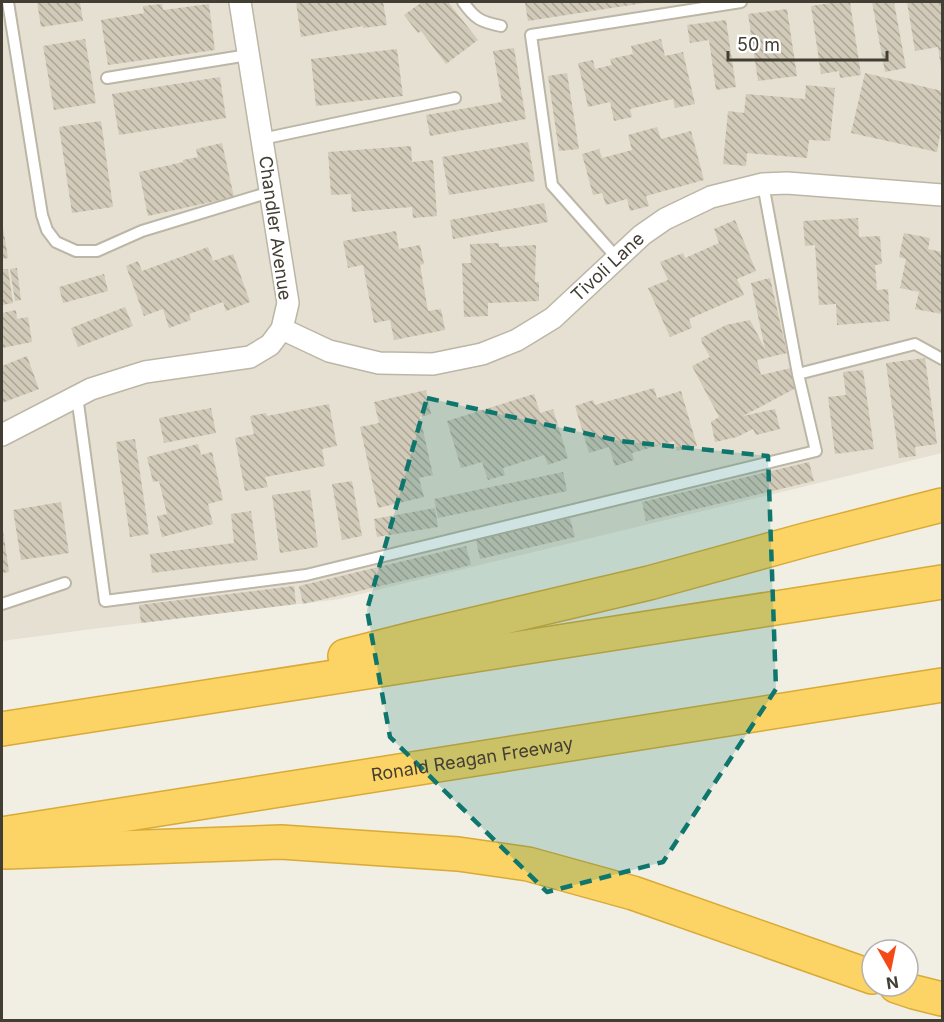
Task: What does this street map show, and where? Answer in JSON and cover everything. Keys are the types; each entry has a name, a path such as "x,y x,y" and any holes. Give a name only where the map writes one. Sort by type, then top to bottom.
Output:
{"highway":[{"path":"167,703 420,637 649,584 805,540 942,505"},
{"path":"2,729 942,582"},
{"name":"Ronald Reagan Freeway","path":"2,834 942,685"},
{"path":"2,852 281,842 458,854 528,864 633,893 860,973"},
{"path":"920,994 942,999"}],"street":[{"name":"Chandler Avenue","path":"240,2 288,303 282,329"},
{"name":"Tivoli Lane","path":"282,329 328,351 379,363 433,364 482,354 517,340 553,318 642,235 664,219 711,197 763,184 787,183 942,195"},
{"path":"2,435 91,388 146,372 250,357 270,345 282,329"}],"lane":[{"path":"8,2 42,215 46,230 57,242 76,251 97,251 142,231 270,192"},
{"path":"463,2 474,16 485,23 501,26"},
{"path":"617,258 552,185 531,35 741,2"},
{"path":"107,78 248,55"},
{"path":"262,139 455,98"},
{"path":"77,396 105,601 306,575 816,451 798,374 763,184"},
{"path":"798,374 915,344 942,359"},
{"path":"2,604 65,583"}],"highlighted area":[{"path":"427,398 620,441 768,456 776,689 663,862 547,892 390,737 367,610"}],"shaded area":[{"path":"2,2 942,2 942,453 340,599 2,641"}],"building":[{"path":"37,2 80,2 83,21 41,27"},
{"path":"296,2 383,2 387,25 363,28 363,26 301,37"},
{"path":"422,2 448,2 478,40 446,64 421,31 418,33 404,15"},
{"path":"850,2 861,75 840,78 839,71 821,74 811,6"},
{"path":"872,2 894,2 906,68 885,72"},
{"path":"907,2 942,2 942,68 938,47 915,51"},
{"path":"525,3 644,3 528,21"},
{"path":"162,4 163,10 209,4 215,50 108,65 101,20 144,13 143,6"},
{"path":"787,9 797,76 758,81 748,14"},
{"path":"726,20 736,87 716,90 709,40 690,43 687,25"},
{"path":"85,39 96,103 54,110 43,46"},
{"path":"661,39 665,56 683,52 695,104 675,108 673,99 630,109 632,117 614,121 610,102 588,107 578,63 593,60 595,69 612,65 610,59 633,54 631,46"},
{"path":"514,48 526,119 430,136 426,115 502,102 493,51"},
{"path":"397,49 403,96 316,106 311,59"},
{"path":"567,73 579,149 559,151 548,76"},
{"path":"865,73 942,91 942,136 940,135 937,152 851,133"},
{"path":"220,77 226,118 119,135 112,94"},
{"path":"806,85 835,88 830,141 809,140 807,158 747,153 746,166 723,164 728,111 744,113 746,94 805,99"},
{"path":"101,121 113,207 72,213 59,127"},
{"path":"657,127 661,139 691,131 704,180 646,196 649,206 630,211 627,199 606,205 602,193 593,195 582,154 599,149 602,158 632,150 628,135"},
{"path":"528,142 535,181 449,195 442,157"},
{"path":"222,143 234,197 148,216 139,172 198,157 196,149"},
{"path":"411,146 412,162 433,160 437,216 413,218 412,207 352,212 351,194 331,195 328,152"},
{"path":"544,203 548,222 453,239 450,220"},
{"path":"858,218 859,237 880,236 882,264 875,265 877,290 888,289 890,321 837,325 836,304 819,305 815,245 805,246 803,221"},
{"path":"735,220 756,271 737,279 744,295 689,319 692,328 670,337 648,288 668,280 660,262 683,253 685,258 719,243 714,229"},
{"path":"2,228 8,258 2,259"},
{"path":"396,231 399,249 420,245 424,264 420,265 428,311 441,309 445,330 394,340 390,320 374,323 363,265 348,268 343,241"},
{"path":"904,233 930,238 928,249 942,252 942,314 915,309 919,292 900,288 906,259 899,257"},
{"path":"499,243 499,247 536,245 535,282 539,282 539,301 488,303 488,316 464,317 462,263 471,263 470,244"},
{"path":"208,247 213,261 233,254 250,302 226,311 223,302 189,314 191,320 169,328 163,309 144,316 126,266 138,261 142,271"},
{"path":"17,268 21,300 15,301 10,269"},
{"path":"2,269 8,269 13,303 2,305"},
{"path":"104,274 108,291 63,303 59,287"},
{"path":"770,278 787,353 757,360 761,375 791,368 796,388 743,416 775,409 780,429 756,435 753,429 737,437 715,442 711,422 719,417 692,366 710,357 701,338 726,325 750,320 765,349 751,283"},
{"path":"125,307 133,326 78,347 71,328"},
{"path":"16,310 17,319 28,317 32,342 2,348 2,313"},
{"path":"27,356 39,389 2,403 2,366"},
{"path":"925,358 937,444 915,447 916,456 899,458 886,363"},
{"path":"863,370 874,449 835,454 828,397 846,395 843,372"},
{"path":"654,388 657,398 681,391 697,446 677,451 674,441 632,453 634,460 615,466 609,447 589,453 575,406 593,400 595,405"},
{"path":"426,390 431,414 420,417 433,475 419,478 424,497 378,508 360,427 379,423 374,402"},
{"path":"534,394 540,413 553,409 568,458 548,465 544,455 503,468 505,475 488,480 482,462 461,468 447,421"},
{"path":"329,404 337,446 322,449 325,466 265,477 268,487 245,491 235,438 254,434 250,416 266,413 267,416"},
{"path":"211,408 216,433 164,443 159,418"},
{"path":"135,439 149,534 130,537 116,442"},
{"path":"198,444 201,455 212,452 223,500 208,504 213,524 162,537 157,516 167,514 159,481 153,482 147,457"},
{"path":"809,462 814,481 646,521 642,502"},
{"path":"563,472 567,491 438,518 434,499"},
{"path":"352,481 362,536 342,540 332,484"},
{"path":"310,490 318,547 280,553 272,495"},
{"path":"61,502 69,553 21,560 13,510"},
{"path":"435,508 438,527 377,537 374,519"},
{"path":"251,511 258,560 152,573 150,554 234,543 231,514"},
{"path":"570,518 575,537 480,559 476,540"},
{"path":"2,530 9,572 2,573"},
{"path":"466,546 471,565 303,604 299,586"},
{"path":"294,586 296,604 141,623 139,605"}]}
